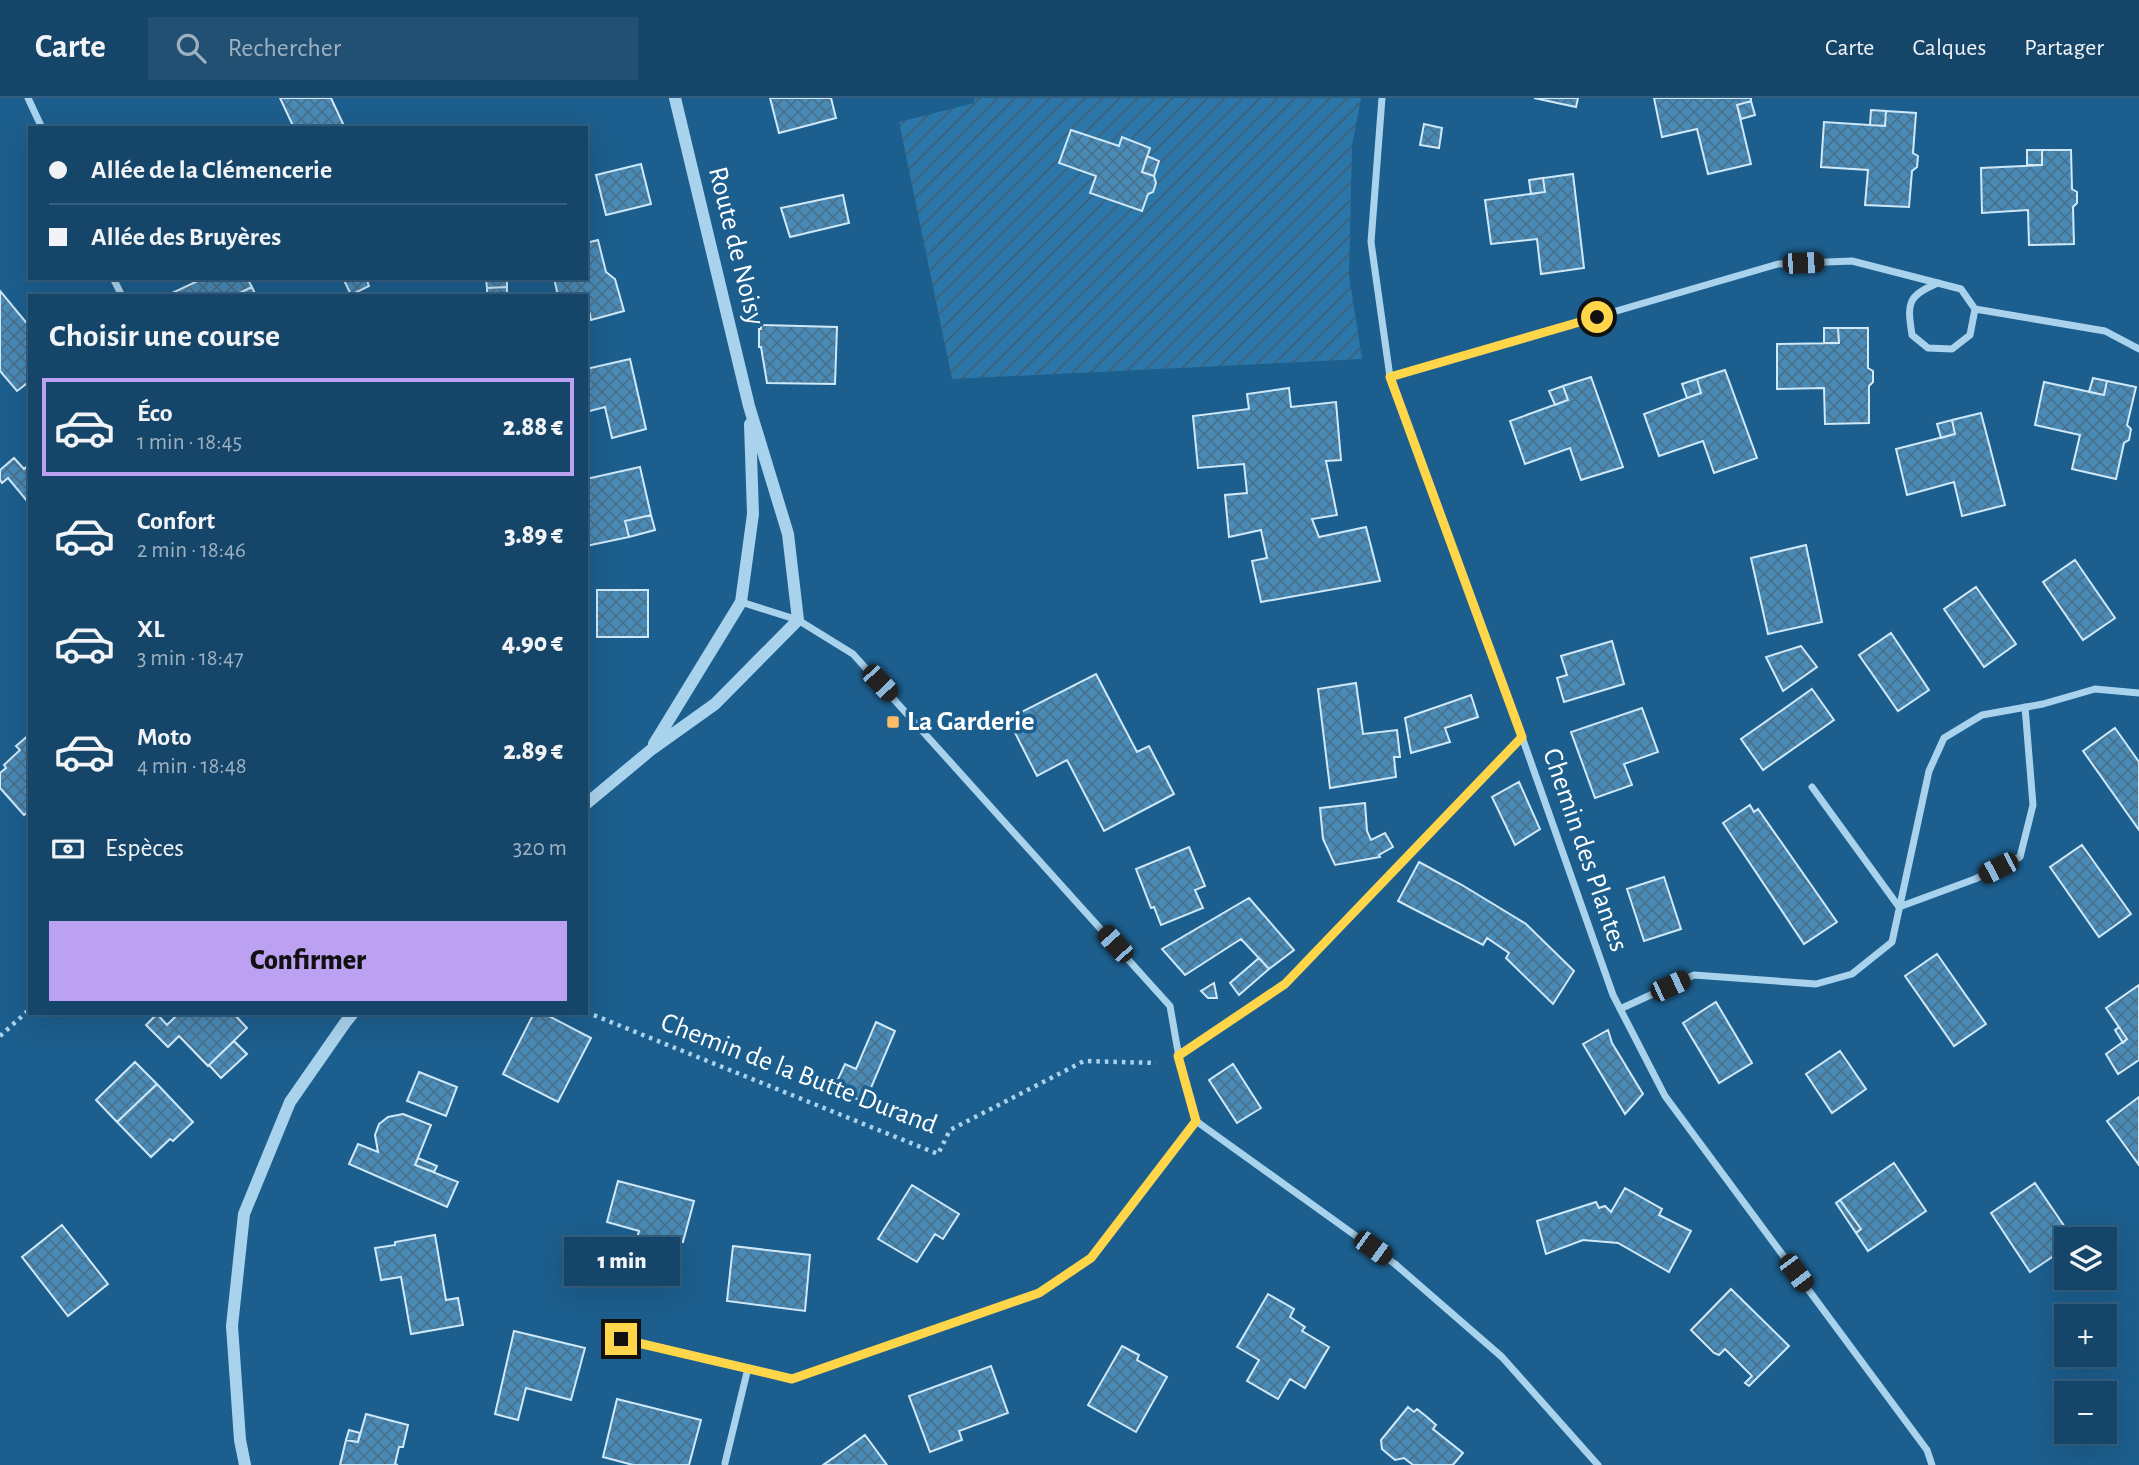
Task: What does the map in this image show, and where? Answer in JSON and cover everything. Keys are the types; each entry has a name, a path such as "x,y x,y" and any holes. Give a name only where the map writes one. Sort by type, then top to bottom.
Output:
{"street":[{"path":"27,98 41,126"},
{"name":"Route de Noisy","path":"588,802 652,749 715,704 798,620 788,534 749,406 675,98"},
{"name":"Chemin des Plantes","path":"1382,98 1371,242 1390,377 1613,995 1665,1096 1927,1450 1932,1465"},
{"path":"1390,377 1778,264 1852,261 1961,289 1975,309 2105,331 2139,349"},
{"path":"1938,283 1919,291 1908,309 1912,335 1928,348 1952,349 1970,335 1975,309"},
{"name":"Route de Noisy","path":"652,749 741,602 753,514 749,406"},
{"path":"741,602 798,620 853,654 1170,1006 1179,1060 1196,1121 1405,1273 1502,1357 1598,1465"},
{"path":"1620,1009 1694,975 1816,984 1852,974 1892,942 1928,771 1944,738 1982,715 2095,689 2139,693"},
{"path":"1899,907 1975,879 2020,857 2033,805 2025,707"},
{"path":"1179,1060 1285,984 1522,737"},
{"path":"1812,787 1899,907"},
{"path":"245,1465 240,1440 232,1326 244,1214 290,1102 352,1015"},
{"path":"621,1339 792,1379 1039,1293 1091,1258 1196,1121"},
{"path":"725,1463 748,1368"}],"path":[{"path":"0,1036 28,1011"},
{"name":"Chemin de la Butte Durand","path":"588,1013 939,1154 950,1130 1084,1061 1179,1060"}],"shaded area":[{"path":"975,98 1361,98 1352,145 1349,276 1362,359 952,379 899,122 974,103"}],"building":[{"path":"280,98 331,98 344,126 293,126"},
{"path":"770,98 831,98 836,118 779,133"},
{"path":"1534,98 1578,98 1576,107"},
{"path":"1654,98 1751,98 1751,101 1737,105 1751,164 1708,174 1697,129 1662,137"},
{"path":"1751,101 1755,115 1741,119 1737,105"},
{"path":"1871,110 1886,111 1885,126 1870,125"},
{"path":"1886,111 1916,113 1913,153 1918,156 1917,167 1912,171 1909,207 1865,205 1868,170 1821,167 1824,122 1885,126"},
{"path":"1424,124 1442,128 1439,148 1420,145"},
{"path":"1071,130 1119,146 1122,137 1150,148 1142,172 1154,176 1156,183 1153,192 1148,194 1142,211 1090,193 1096,176 1059,163"},
{"path":"2027,150 2042,150 2042,165 2027,165"},
{"path":"2042,150 2071,150 2072,189 2077,192 2077,203 2073,207 2074,244 2029,245 2028,210 1982,213 1981,168 2042,165"},
{"path":"1147,156 1159,161 1154,176 1142,172"},
{"path":"641,164 651,204 606,215 596,175"},
{"path":"1573,174 1584,268 1541,274 1537,239 1491,244 1485,200 1545,192 1543,178"},
{"path":"1543,178 1545,192 1531,194 1529,180"},
{"path":"843,195 849,223 790,237 781,208"},
{"path":"598,240 606,272 615,279 624,311 591,320 588,294 558,294 554,280 588,280 588,242"},
{"path":"200,280 248,280 252,287 237,294 172,293"},
{"path":"344,280 367,280 369,286 351,294"},
{"path":"486,280 507,280 507,287 487,288"},
{"path":"252,287 255,294 237,294"},
{"path":"507,287 507,294 487,294 487,288"},
{"path":"0,291 28,325 28,383 17,391 0,371"},
{"path":"761,325 837,327 835,384 767,383 759,347"},
{"path":"1824,328 1838,328 1839,343 1824,343"},
{"path":"1838,328 1868,328 1868,368 1873,371 1873,382 1869,386 1869,423 1825,424 1824,388 1777,389 1777,344 1839,343"},
{"path":"630,359 646,429 612,438 605,407 588,411 588,369"},
{"path":"1725,370 1757,458 1714,473 1703,441 1659,456 1644,414 1701,393 1697,379"},
{"path":"1591,377 1623,467 1581,480 1570,448 1525,464 1510,421 1568,400 1563,386"},
{"path":"2093,378 2107,381 2104,395 2089,392"},
{"path":"1697,379 1701,393 1687,398 1682,384"},
{"path":"2107,381 2136,387 2127,425 2131,429 2129,440 2124,443 2116,479 2072,469 2080,435 2035,425 2044,382 2104,395"},
{"path":"1563,386 1568,400 1555,405 1549,391"},
{"path":"1289,388 1291,407 1336,402 1341,460 1326,461 1337,515 1312,519 1319,537 1366,527 1380,581 1261,602 1252,561 1267,558 1261,530 1229,537 1225,495 1247,493 1244,464 1198,468 1193,416 1249,409 1247,394"},
{"path":"1981,413 2005,505 1962,516 1954,482 1907,495 1896,449 1955,434 1952,420"},
{"path":"1952,420 1955,434 1941,438 1937,424"},
{"path":"14,458 24,469 28,466 28,500 8,478 2,483 0,470"},
{"path":"640,467 651,515 625,521 629,537 588,546 588,479"},
{"path":"651,515 655,530 629,537 625,521"},
{"path":"1806,545 1822,622 1768,634 1751,558"},
{"path":"2075,560 2115,618 2083,640 2043,582"},
{"path":"1976,587 2016,644 1984,667 1944,609"},
{"path":"597,590 648,590 648,637 597,637"},
{"path":"1891,633 1929,690 1898,711 1859,655"},
{"path":"1612,641 1624,684 1564,702 1557,678 1567,675 1561,656"},
{"path":"1801,646 1817,667 1783,691 1766,657"},
{"path":"1096,674 1137,752 1149,746 1174,794 1104,831 1067,760 1037,776 1008,719"},
{"path":"1356,683 1363,734 1397,730 1400,757 1394,757 1396,777 1330,788 1318,689"},
{"path":"1812,689 1834,720 1763,770 1741,739"},
{"path":"1471,695 1478,717 1445,728 1450,742 1411,753 1405,718"},
{"path":"1642,708 1658,752 1624,764 1632,785 1595,798 1571,732"},
{"path":"2115,728 2139,762 2139,830 2083,751"},
{"path":"28,736 28,812 24,815 0,788 0,773 6,768 4,765 20,750 16,746"},
{"path":"1519,782 1540,829 1515,845 1492,797"},
{"path":"1365,803 1367,831 1371,840 1385,833 1393,847 1379,855 1380,857 1335,865 1323,839 1320,808"},
{"path":"1750,805 1754,812 1758,809 1837,922 1804,944 1723,823"},
{"path":"2082,845 2131,914 2099,937 2050,867"},
{"path":"1189,847 1205,886 1195,890 1203,908 1161,925 1154,907 1151,908 1136,869"},
{"path":"1419,862 1526,924 1574,971 1553,1004 1506,958 1509,953 1487,938 1483,945 1398,901"},
{"path":"1664,877 1681,929 1644,941 1627,889"},
{"path":"1249,898 1294,950 1269,969 1241,939 1185,975 1162,949"},
{"path":"1937,954 1986,1024 1954,1046 1905,976"},
{"path":"1259,958 1269,969 1239,995 1230,983"},
{"path":"1214,983 1217,998 1208,998 1201,991"},
{"path":"2139,985 2139,1060 2118,1074 2106,1054 2127,1039 2106,1008"},
{"path":"1716,1002 1752,1063 1719,1083 1683,1023"},
{"path":"158,1015 167,1025 177,1015 235,1015 247,1028 208,1066 179,1036 168,1047 146,1025"},
{"path":"533,1015 547,1015 591,1038 558,1102 503,1074"},
{"path":"876,1022 895,1031 865,1102 833,1090 845,1064 856,1069"},
{"path":"2119,1027 2127,1039 2123,1043 2115,1030"},
{"path":"1608,1030 1612,1043 1643,1094 1625,1114 1583,1044"},
{"path":"234,1041 247,1054 221,1078 209,1065"},
{"path":"1840,1051 1866,1089 1832,1113 1806,1074"},
{"path":"135,1062 157,1084 117,1122 96,1100"},
{"path":"1233,1064 1261,1108 1237,1123 1209,1080"},
{"path":"419,1072 457,1087 446,1116 407,1101"},
{"path":"157,1084 193,1122 151,1157 117,1122"},
{"path":"2139,1097 2139,1165 2107,1121"},
{"path":"403,1114 431,1125 415,1165 458,1182 447,1207 349,1164 358,1144 378,1152 375,1135 379,1124 388,1117"},
{"path":"418,1158 437,1166 434,1172 415,1165"},
{"path":"1894,1163 1926,1211 1868,1251 1856,1233 1861,1229 1840,1200"},
{"path":"618,1181 694,1201 683,1242 671,1239 662,1275 630,1266 639,1231 607,1222"},
{"path":"2035,1183 2065,1227 2054,1227 2054,1256 2030,1272 1991,1213"},
{"path":"912,1185 959,1214 943,1239 935,1234 917,1262 878,1239"},
{"path":"1625,1188 1662,1209 1659,1215 1691,1231 1669,1272 1618,1243 1583,1240 1546,1254 1537,1221 1596,1202 1599,1208 1605,1206 1611,1212"},
{"path":"1840,1200 1861,1229 1856,1233 1836,1203"},
{"path":"62,1225 108,1284 68,1316 22,1257"},
{"path":"435,1235 446,1300 458,1298 463,1325 411,1334 401,1277 381,1280 375,1248"},
{"path":"733,1246 810,1255 805,1311 727,1301"},
{"path":"1731,1289 1789,1346 1749,1386 1745,1383 1752,1376 1725,1349 1719,1355 1714,1353 1691,1330"},
{"path":"1268,1294 1294,1309 1290,1317 1305,1327 1302,1331 1329,1347 1305,1388 1290,1379 1278,1399 1247,1381 1259,1360 1237,1347"},
{"path":"514,1331 585,1348 571,1400 526,1388 518,1420 495,1414"},
{"path":"1122,1346 1139,1355 1137,1360 1167,1377 1136,1432 1088,1405"},
{"path":"991,1366 1008,1413 959,1431 962,1440 930,1452 909,1396"},
{"path":"617,1399 701,1420 689,1465 633,1465 603,1457"},
{"path":"1408,1407 1414,1412 1417,1409 1427,1417 1436,1425 1433,1429 1463,1453 1453,1465 1413,1465 1404,1458 1395,1460 1382,1449 1381,1440"},
{"path":"366,1414 408,1425 403,1447 399,1447 395,1464 398,1465 340,1465 346,1440 358,1442"},
{"path":"349,1430 360,1433 358,1442 346,1440"},
{"path":"865,1435 887,1465 823,1465 843,1451"}],"place":[{"name":"La Garderie","path":"893,722"}],"route":[{"path":"621,1339 792,1379 1039,1293 1091,1258 1196,1121 1178,1056 1285,984 1522,737 1390,377 1597,317"}]}
